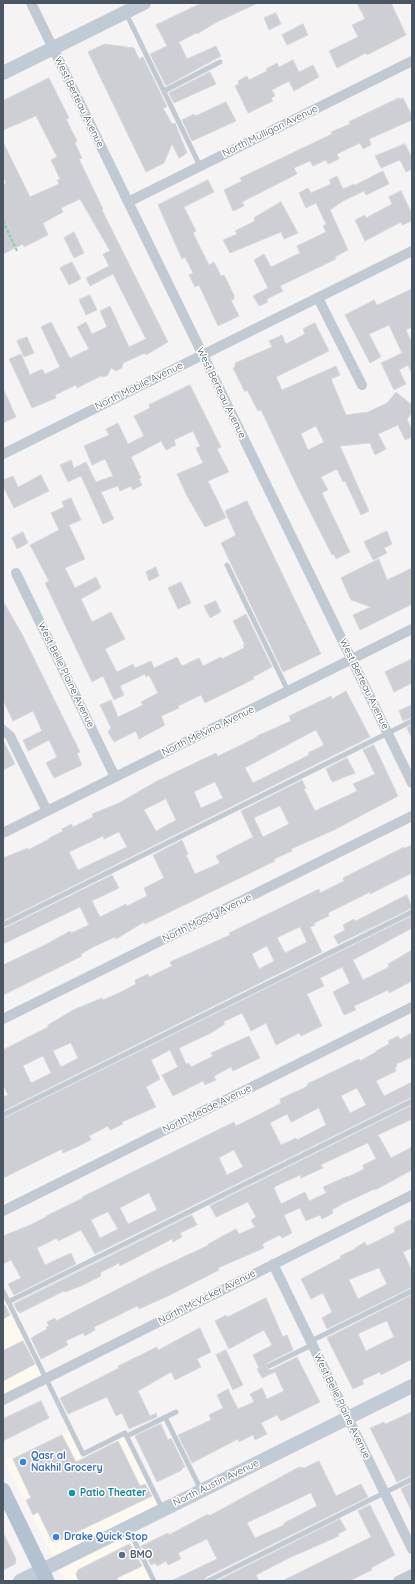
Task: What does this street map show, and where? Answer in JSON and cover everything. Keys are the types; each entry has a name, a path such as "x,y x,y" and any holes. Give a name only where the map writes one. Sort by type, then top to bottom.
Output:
{"main road":[{"path":"3,1490 45,1576"}],"street":[{"name":"West Berteau Avenue","path":"31,3 412,783"},
{"path":"3,73 144,3"},
{"name":"North Mulligan Avenue","path":"128,202 412,61"},
{"name":"North Mobile Avenue","path":"3,454 412,251"},
{"path":"318,298 362,385"},
{"name":"West Belle Plaine Avenue","path":"16,573 115,777"},
{"name":"North Melvina Avenue","path":"3,833 412,629"},
{"path":"3,730 10,736 47,811"},
{"name":"North Moody Avenue","path":"3,1020 412,816"},
{"name":"North Meade Avenue","path":"3,1211 412,1007"},
{"name":"North McVicker Avenue","path":"3,1400 412,1195"},
{"name":"West Belle Plaine Avenue","path":"273,1264 412,1549"},
{"name":"North Austin Avenue","path":"20,1581 45,1576 128,1528 412,1386"},
{"path":"398,1581 412,1574"}],"lane":[{"path":"126,12 200,166"},
{"path":"164,90 220,62"},
{"path":"227,565 288,691"},
{"path":"3,925 412,721"},
{"path":"3,1115 412,912"},
{"path":"8,1302 412,1101"},
{"path":"3,1291 82,1454 126,1433 163,1510"},
{"path":"269,1366 412,1291"},
{"path":"127,1436 176,1412"},
{"path":"165,1417 201,1491"},
{"path":"208,1581 412,1479"},
{"path":"128,1528 154,1581"}],"path":[{"path":"3,221 17,251"}],"shaded area":[{"path":"3,1294 44,1377 3,1398"},
{"path":"69,1430 82,1456 125,1435 161,1507 125,1525 153,1581 65,1581 5,1461"}],"building":[{"path":"202,3 258,3 179,42 187,59 216,46 221,56 166,86 150,54 167,46 156,25"},
{"path":"357,3 391,3 406,35 367,55 366,53 337,68 329,51 358,37 352,25 365,19"},
{"path":"276,13 281,24 269,30 264,18"},
{"path":"303,24 308,35 287,45 282,35"},
{"path":"105,44 134,48 139,59 143,57 167,107 163,108 172,124 175,123 187,153 179,158 172,144 164,163 146,172 88,52"},
{"path":"293,60 299,72 313,65 319,77 294,91 289,81 272,90 275,96 271,98 273,101 248,113 235,86 239,84 238,81 247,76 249,80 267,71 266,69 277,63 279,67"},
{"path":"210,72 216,84 174,103 169,93"},
{"path":"49,78 69,118 66,119 77,141 75,143 82,158 79,159 103,209 102,210 168,342 146,355 145,353 123,363 122,368 116,371 111,368 108,375 103,377 101,376 77,388 76,385 55,395 56,398 32,408 9,359 21,354 30,375 42,369 45,374 60,367 41,327 51,322 70,358 89,349 77,327 86,322 92,334 107,327 100,311 110,306 129,347 146,339 113,274 90,286 86,278 109,266 103,254 110,251 80,199 61,208 63,212 43,223 48,235 24,247 23,244 3,254 3,185 6,183 3,176 3,142 30,197 59,184 57,180 60,179 51,160 57,157 36,116 3,130 3,101"},
{"path":"399,98 403,98 412,116 412,120 369,139 371,145 363,149 360,143 337,154 339,159 328,164 326,160 313,166 310,161 294,168 297,174 242,202 244,206 233,211 224,190 242,181 240,178 332,134 331,132 350,124 349,122"},
{"path":"226,102 236,121 192,141 182,120 194,114 195,116"},
{"path":"405,144 412,158 412,169 406,172 400,160 381,168 375,156"},
{"path":"383,171 389,184 366,195 364,191 343,201 330,210 348,250 335,257 336,259 280,286 283,291 267,299 268,302 259,306 253,296 268,288 254,260 264,254 271,267 300,253 297,246 326,232 323,226 326,224 316,203 306,208 299,193 308,188 311,193 331,184 329,180 337,176 343,189 354,184 355,185"},
{"path":"208,180 214,192 184,207 196,231 193,233 209,265 214,262 221,276 224,275 234,295 234,299 231,300 239,316 218,326 199,285 195,287 189,275 193,273 185,257 182,259 158,205"},
{"path":"401,191 412,214 412,221 402,225 401,222 365,241 355,220 365,215 366,218 392,204 389,197"},
{"path":"281,202 298,233 284,239 281,232 230,253 223,240 237,234 235,231 255,221 254,218"},
{"path":"74,232 84,253 74,258 64,238"},
{"path":"72,262 81,279 69,285 60,268"},
{"path":"412,289 412,327 406,330 412,343 412,374 408,365 399,370 406,384 394,390 381,363 402,353 389,325 369,334 381,357 370,363 345,315 374,300 377,305"},
{"path":"90,295 97,310 86,315 79,300"},
{"path":"315,323 329,351 276,377 282,390 336,366 340,375 331,379 346,415 368,412 387,403 396,392 412,405 412,413 407,419 412,430 412,437 405,440 398,425 378,434 386,449 375,455 370,443 340,446 369,511 361,515 345,481 343,482 337,469 321,477 328,490 322,493 350,552 336,559 334,554 332,555 298,488 261,410 258,411 247,390 245,392 233,368 235,367 235,363 272,347 269,341 282,335 286,344 305,334 303,329","holes":["316,426 324,442 308,450 301,434"]},
{"path":"27,337 34,353 24,357 17,341"},
{"path":"190,385 221,447 217,449 229,472 208,481 226,518 205,527 187,496 177,474 203,463 196,448 200,446 193,431 174,440 176,445 166,450 161,441 131,457 141,478 139,479 142,485 133,490 131,486 120,491 118,486 101,492 114,519 103,524 81,476 68,482 60,465 71,460 74,468 86,462 96,482 113,476 105,459 92,465 84,446 109,435 106,429 118,423 128,444 144,436 134,416 150,408 149,405"},
{"path":"3,388 16,417 3,423"},
{"path":"41,475 49,491 14,508 3,486 3,480 13,476 18,487"},
{"path":"71,498 81,520 69,525 85,559 65,568 75,588 96,577 101,588 81,599 92,622 111,612 125,639 105,649 117,672 133,664 135,668 151,661 154,668 177,657 182,666 199,658 203,666 221,657 222,659 244,648 243,645 245,645 233,621 246,614 272,667 253,677 254,679 205,703 201,695 178,706 179,708 161,716 165,725 139,739 136,731 114,742 108,732 111,728 100,705 111,700 118,717 143,705 141,702 158,693 149,675 146,677 145,674 120,686 124,695 114,700 103,676 92,682 45,583 49,581 30,545 59,530 51,513 64,507 62,502"},
{"path":"247,501 321,654 283,672 221,543 236,535 225,511"},
{"path":"387,531 392,544 384,548 387,553 373,560 364,542"},
{"path":"23,532 28,543 17,549 12,538"},
{"path":"379,559 387,580 412,568 412,604 360,630 353,615 371,607 351,600 341,578"},
{"path":"156,567 159,576 149,581 146,572"},
{"path":"181,582 191,603 178,609 168,588"},
{"path":"3,601 22,634 80,752 77,753 82,765 54,778 46,763 57,757 49,740 28,751 23,740 42,731 33,711 13,721 3,700"},
{"path":"216,601 221,612 210,618 204,606"},
{"path":"412,659 412,683 394,692 385,672"},
{"path":"346,691 370,737 3,921 3,858 28,848 28,850 63,831 62,829 71,824 73,827 93,817 92,814 119,803 157,781 216,753 218,756 291,721 289,716 331,696 332,699","holes":["316,730 324,745 308,753 309,755 253,783 245,768","215,782 223,798 201,808 194,792","166,799 176,820 156,831 144,810","119,832 127,847 78,870 69,852 103,836 104,839"]},
{"path":"412,705 412,717 403,721 399,711"},
{"path":"412,725 412,739 407,728"},
{"path":"3,740 15,764 3,770"},
{"path":"374,745 398,796 334,830 291,849 292,851 274,859 275,861 145,924 144,922 116,939 115,937 93,947 81,954 82,956 3,995 3,965 70,931 71,933 89,925 80,907 3,944 3,929 112,875 119,888 92,901 100,917 126,904 127,906 147,896 144,888 164,878 153,855 182,840 188,854 186,855 195,874 220,863 216,856 253,837 241,811 302,780 306,788 304,789 315,811 357,791 353,784 375,774 363,750","holes":["280,806 289,824 263,837 254,818"]},
{"path":"347,758 355,773 332,782 326,769"},
{"path":"412,845 412,873 328,913 329,916 314,923 315,925 310,927 322,952 3,1111 3,1097 8,1095 3,1084 3,1050 48,1027 48,1025 73,1010 102,998 103,1000 119,993 136,984 135,980 148,974 149,977 172,966 170,962 230,935 229,933 319,889 320,893 344,881 343,878 404,847 405,848","holes":["300,927 307,942 285,953 277,938","267,946 274,961 259,969 252,954","71,1043 78,1058 61,1067 53,1051","43,1056 51,1073 31,1083 23,1066"]},
{"path":"407,895 412,908 338,944 334,936 345,930 343,925 354,919 355,921"},
{"path":"412,916 412,928 353,960 363,980 389,967 388,964 412,950 412,981 389,993 388,990 354,1006 356,1010 344,1015 333,992 350,983 342,967 320,978 324,986 307,994 322,1026 301,1036 299,1033 276,1045 266,1023 251,1031 242,1013 223,1022 225,1024 211,1033 179,1048 186,1064 189,1063 191,1067 213,1056 211,1053 249,1036 260,1058 233,1071 231,1067 214,1076 216,1080 205,1085 203,1081 173,1096 162,1075 178,1067 170,1050 151,1060 160,1079 146,1087 156,1107 122,1122 123,1124 110,1130 108,1126 89,1136 91,1140 79,1146 63,1153 62,1149 3,1178 3,1119"},
{"path":"412,1033 412,1057 396,1064 396,1071 376,1081 384,1096 412,1082 412,1097 95,1254 81,1230 58,1241 57,1238 37,1248 45,1265 71,1253 76,1264 14,1295 8,1284 21,1278 11,1260 3,1264 3,1236 30,1225 83,1198 82,1197 234,1122 236,1126 281,1103 280,1099 308,1086 307,1084 359,1059 360,1061 389,1044 388,1041 398,1036 400,1039","holes":["357,1088 366,1105 350,1113 341,1096","319,1108 326,1125 297,1140 296,1138 281,1145 270,1123 287,1114 291,1122","234,1150 243,1167 227,1175 219,1158","149,1193 157,1210 128,1224 120,1208","108,1212 118,1229 100,1238 91,1220"]},
{"path":"412,1105 412,1119 378,1135 391,1158 412,1147 412,1170 375,1190 344,1203 332,1210 333,1213 322,1219 320,1215 306,1221 300,1208 284,1215 292,1233 282,1238 280,1235 262,1244 264,1248 218,1268 219,1270 168,1296 139,1309 137,1306 94,1327 95,1330 85,1336 83,1333 66,1341 68,1345 41,1359 31,1338 47,1329 46,1327 49,1326 47,1322 55,1318 56,1321 151,1272 209,1245 208,1244 236,1229 239,1234 255,1227 251,1220 256,1217 248,1202 216,1217 210,1206","holes":["368,1143 376,1159 363,1165 364,1169 323,1187 326,1193 309,1201 305,1192 281,1204 274,1188 300,1175 301,1178 323,1168 321,1165"]},
{"path":"192,1215 197,1225 180,1233 182,1237 173,1242 172,1239 120,1266 119,1263 100,1273 101,1276 81,1286 65,1292 64,1291 20,1313 19,1311 18,1312 14,1304"},
{"path":"412,1219 412,1248 403,1252 412,1271 412,1287 327,1329 322,1318 332,1312 323,1293 311,1299 301,1279 341,1258 340,1256 355,1249 365,1242 367,1246 395,1232 394,1228","holes":["379,1268 387,1284 358,1299 349,1280"]},
{"path":"412,1295 412,1359 381,1375 380,1372 362,1380 364,1384 353,1389 327,1338","holes":["387,1321 394,1337 366,1351 358,1334"]},
{"path":"266,1298 283,1337 287,1335 293,1350 267,1363 266,1368 271,1370 297,1357 320,1402 281,1421 277,1415 261,1423 267,1434 255,1440 253,1435 239,1442 238,1439 192,1463 178,1435 211,1420 209,1415 223,1408 217,1395 228,1389 238,1409 254,1402 250,1394 262,1388 267,1399 284,1391 275,1372 262,1378 257,1369 259,1368 253,1355 272,1345 264,1330 229,1349 215,1321 226,1315 227,1317"},
{"path":"5,1305 10,1315 3,1319 3,1306"},
{"path":"200,1328 211,1352 197,1359 201,1367 175,1380 171,1372 138,1391 150,1416 156,1413 157,1417 129,1429 122,1413 116,1416 107,1397 68,1414 60,1398 119,1368 118,1366 157,1347 158,1350"},
{"path":"23,1341 35,1364 3,1381 3,1351"},
{"path":"226,1350 243,1385 233,1390 216,1355"},
{"path":"41,1401 49,1418 3,1441 3,1419"},
{"path":"412,1412 412,1475 397,1482 370,1428 384,1422 385,1424"},
{"path":"161,1424 168,1440 171,1438 185,1467 182,1468 182,1470 157,1482 135,1436"},
{"name":"Patio Theater","path":"62,1435 76,1462 118,1441 140,1486 145,1484 152,1496 56,1542 52,1541 38,1512 33,1515 26,1500 31,1498 13,1459"},
{"path":"319,1461 336,1496 361,1484 368,1497 206,1577 204,1581 171,1581 217,1559 207,1539 178,1553 181,1559 168,1565 166,1561 157,1566 155,1563 151,1565 141,1546 168,1533 169,1535 208,1514 209,1516 299,1467 304,1468","holes":["311,1493 317,1506 284,1523 284,1525 255,1538 247,1523"]},
{"path":"412,1483 412,1512 401,1489"},
{"path":"370,1505 395,1555 371,1568 372,1570 349,1581 282,1581 371,1537 358,1511"},
{"path":"340,1519 346,1530 338,1534 339,1536 289,1558 256,1575 259,1581 217,1581"},
{"path":"3,1532 16,1559 15,1564 3,1570"},
{"name":"BMO","path":"130,1544 142,1566 117,1578 118,1581 79,1581 76,1575 78,1570"}],"place":[{"name":"Qasr al Nakhil Grocery","path":"23,1462"},
{"name":"Patio Theater","path":"72,1493"},
{"name":"Drake Quick Stop","path":"56,1537"},
{"name":"BMO","path":"122,1555"}]}
